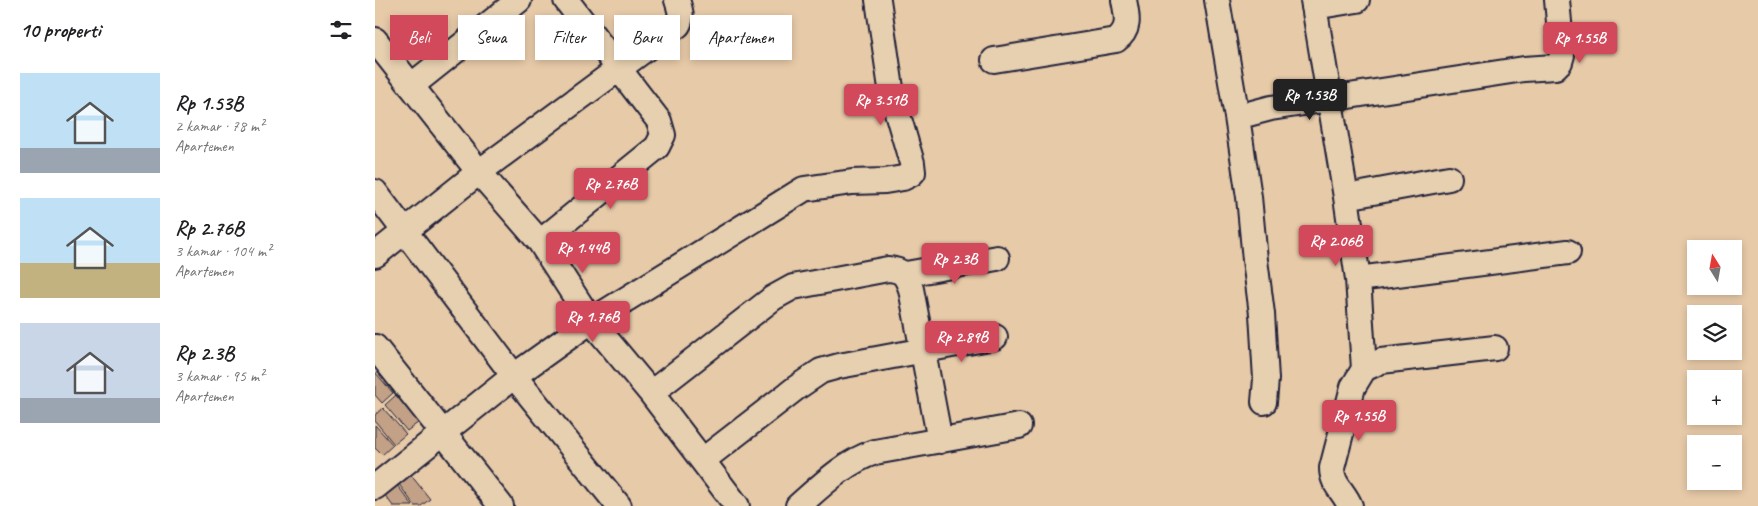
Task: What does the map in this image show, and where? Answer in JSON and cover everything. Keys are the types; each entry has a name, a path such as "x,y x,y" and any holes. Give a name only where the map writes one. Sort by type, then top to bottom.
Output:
{"street":[{"path":"411,86 519,0"},
{"path":"540,242 657,147 663,135 659,121 566,0"},
{"path":"375,255 479,172 678,25 681,21 681,14 677,0"},
{"path":"375,487 514,376 591,321 804,189 852,182 885,181 903,178 911,174 912,163 892,94 878,0"},
{"path":"994,60 1116,40 1123,35 1127,25 1124,0"},
{"path":"1217,0 1249,197 1255,260 1263,314 1266,379 1264,402"},
{"path":"1357,0 1313,3 1346,196 1358,279 1364,369"},
{"path":"1237,117 1271,108 1524,69 1555,67 1560,62 1562,55 1557,0"},
{"path":"375,40 479,172 540,242 591,321 651,392 737,506"},
{"path":"1346,196 1449,178"},
{"path":"375,192 514,376 619,506"},
{"path":"1358,279 1568,252"},
{"path":"905,274 997,258"},
{"path":"651,392 773,298 793,287 888,269 899,270 905,274 911,289 940,441"},
{"path":"703,460 821,371 995,337"},
{"path":"1350,506 1347,497 1332,477 1332,468 1353,387 1364,369 1381,361 1495,348"},
{"path":"376,351 501,506"},
{"path":"799,506 840,470 875,452 1019,426"}],"building":[{"path":"375,372 393,393 382,403 375,395"},
{"path":"396,395 419,422 407,431 385,405"},
{"path":"383,408 406,434 394,444 375,421 375,415"},
{"path":"375,425 393,445 382,455 375,448"},
{"path":"410,474 430,499 421,506 415,506 398,483"},
{"path":"397,485 413,506 393,506 384,494"}]}
